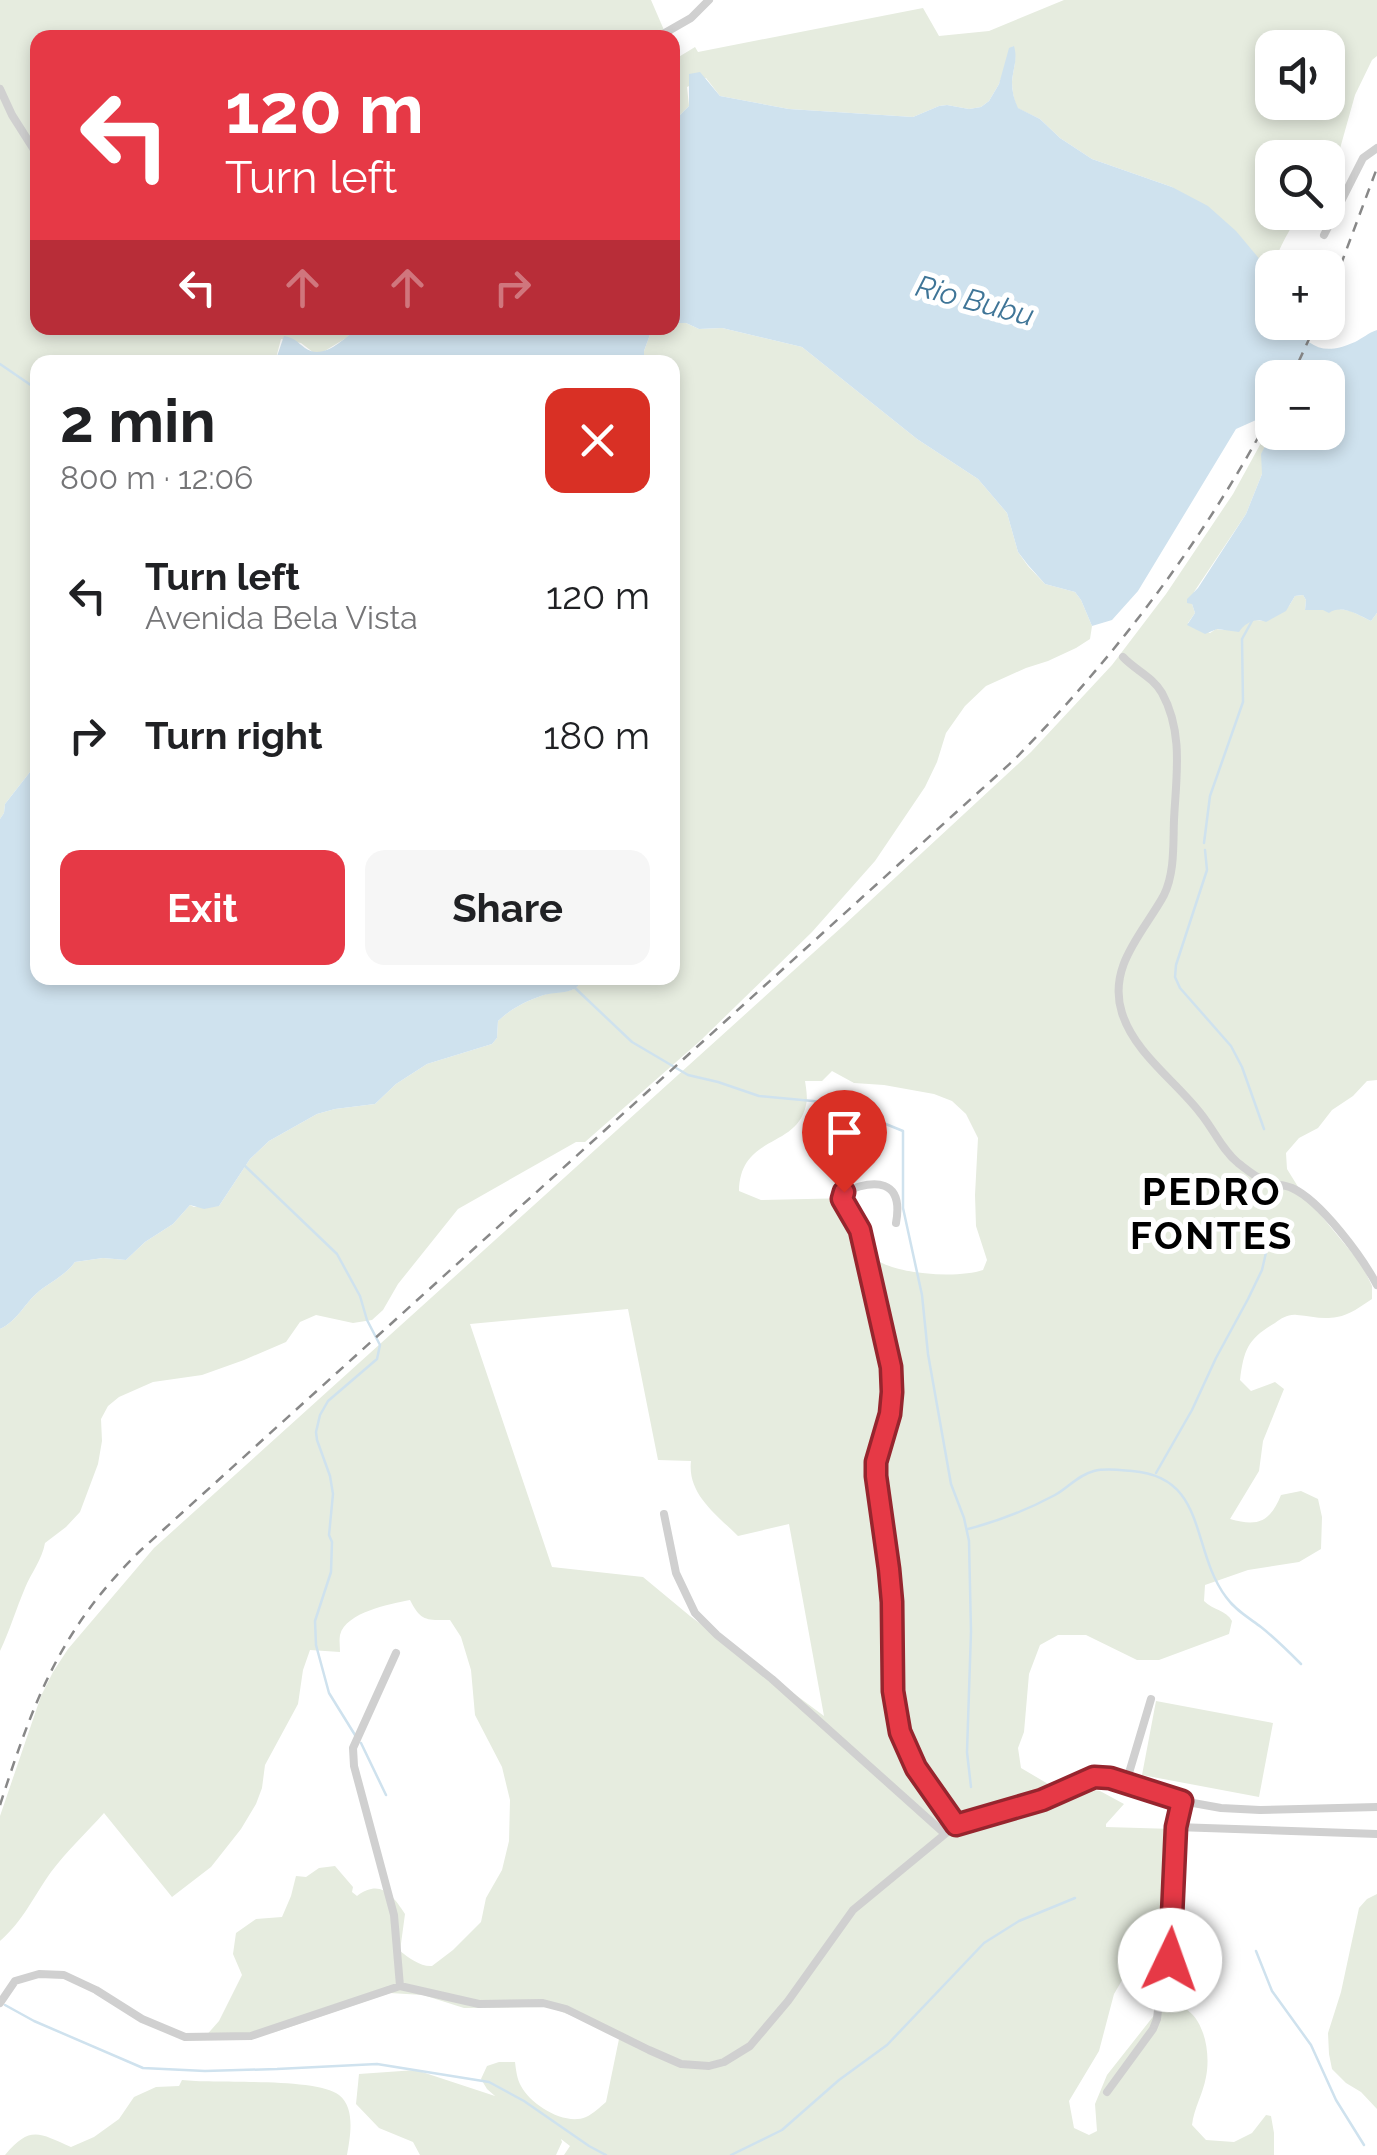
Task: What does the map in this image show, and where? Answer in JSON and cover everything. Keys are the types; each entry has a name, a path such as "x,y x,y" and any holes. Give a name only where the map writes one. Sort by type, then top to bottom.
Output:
{"street":[{"path":"670,30 691,18 709,0"},
{"path":"0,89 30,143"},
{"path":"1324,235 1362,158 1377,148"},
{"path":"1123,657 1154,682 1168,706 1178,768 1169,878 1126,956 1120,988 1124,1017 1141,1048 1201,1113 1232,1158 1262,1180 1293,1188 1307,1199 1361,1256 1377,1284"},
{"path":"896,1223 899,1202 883,1185 866,1185 842,1194 842,1202 860,1230 892,1374 890,1414 876,1462 876,1476 892,1602 893,1691 900,1732 910,1759 956,1825"},
{"path":"664,1514 676,1573 695,1613 944,1833"},
{"path":"396,1653 353,1748 354,1766 394,1915 400,1986"},
{"path":"1126,1782 1152,1699"},
{"path":"0,2004 15,1980 39,1974 64,1975 142,2019 186,2036 251,2036 400,1986 479,2004 515,2002 566,2009 682,2064 708,2066 724,2062 750,2046 769,2026 853,1910 956,1825 1042,1800 1094,1777 1221,1808 1377,1807"},
{"path":"1107,2092 1157,2019 1172,1946 1176,1827 1182,1801"},
{"path":"1176,1827 1377,1834"}],"shaded area":[{"path":"0,0 651,0 664,30 30,30 30,335 349,335 323,352 314,353 301,343 281,339 277,355 30,355 30,772 5,804 0,819"},
{"path":"1064,0 1377,0 1377,56 1355,95 1342,140 1255,140 1255,230 1290,230 1280,250 1255,250 1255,256 1172,187 1092,159 1040,119 1017,108 1012,85 1013,46 999,84 981,107 939,106 913,117 789,109 720,96 706,78 687,87 689,106 680,115 680,56 695,47 698,52 923,8 939,36 989,31"},
{"path":"680,323 699,329 722,328 802,347 917,439 978,479 1007,513 1018,552 1028,566 1045,584 1075,592 1081,600 1092,626 1090,639 986,686 965,706 946,733 925,787 875,861 812,932 700,1041 585,1142 576,1142 458,1209 372,1320 353,1323 316,1315 300,1322 286,1342 202,1375 153,1382 108,1406 101,1419 98,1464 80,1512 45,1543 0,1651 0,1329 75,1262 126,1260 173,1224 190,1205 219,1206 250,1159 269,1141 317,1114 375,1104 396,1084 427,1064 492,1044 497,1038 498,1021 523,1003 579,985 680,985 680,355 644,355 650,335 680,335"},
{"path":"1257,450 1264,450 1262,474 1246,514 1194,592 1195,613 1188,623 1210,633 1255,620 1266,621 1289,606 1295,596 1303,595 1305,610 1351,611 1371,621 1377,613 1377,1080 1367,1081 1286,1153 1287,1169 1300,1190 1362,1265 1372,1286 1372,1299 1337,1317 1285,1317 1253,1340 1243,1360 1240,1380 1251,1391 1275,1382 1284,1389 1263,1441 1259,1471 1230,1519 1262,1520 1281,1495 1301,1491 1318,1499 1321,1549 1299,1562 1248,1570 1205,1585 1204,1601 1232,1621 1229,1634 1159,1660 1137,1660 1086,1635 1058,1635 1040,1645 1029,1674 1024,1732 1018,1748 1021,1768 1060,1791 1100,1791 1124,1804 1106,1827 1174,1829 1165,1957 1128,1970 1114,1994 1099,2051 1069,2101 1074,2128 1089,2135 1097,2131 1095,2104 1107,2075 1163,2004 1176,2005 1195,2017 1207,2053 1206,2077 1192,2125 1206,2140 1234,2142 1252,2133 1266,2115 1271,2116 1274,2155 564,2155 570,2146 561,2139 556,2155 420,2155 413,2142 379,2128 356,2104 359,2074 416,2070 495,2096 481,2079 487,2066 515,2062 520,2083 532,2100 549,2112 578,2119 589,2116 606,2102 619,2039 596,2025 549,2007 464,2008 423,1995 390,1993 275,2032 239,2040 204,2038 219,2021 242,1975 233,1954 236,1933 256,1919 282,1917 296,1876 306,1877 319,1868 335,1866 357,1896 372,1889 385,1891 405,1914 400,1951 424,1965 432,1966 481,1922 486,1898 502,1870 509,1841 510,1800 502,1767 475,1715 471,1670 461,1637 450,1620 426,1618 410,1600 370,1610 351,1620 340,1635 340,1652 310,1650 298,1704 265,1765 256,1804 211,1867 172,1897 104,1813 57,1864 22,1917 0,1941 0,1816 41,1696 68,1649 154,1548 1031,752 1112,665 1166,594 1233,494","holes":["832,1071 854,1083 934,1094 952,1101 966,1114 978,1138 976,1226 987,1260 983,1270 922,1273 876,1260 865,1248 852,1198 761,1200 739,1191 749,1160 801,1119 807,1102 805,1081 822,1081","628,1309 658,1460 691,1461 699,1494 738,1536 789,1524 824,1716 643,1577 552,1567 470,1324"]},
{"path":"1156,1701 1273,1723 1259,1797 1142,1775"},
{"path":"1377,1894 1377,2109 1332,2069 1328,2033 1359,1908"},
{"path":"182,2080 288,2083 327,2089 339,2095 348,2107 351,2124 347,2155 5,2155 21,2139 35,2134 71,2147 119,2119 134,2097 156,2087 179,2086"}],"water":[{"name":"Rio Bubu","path":"1014,46 1012,85 1018,108 1040,119 1092,159 1172,187 1208,206 1236,231 1255,254 1255,340 1307,340 1326,349 1355,342 1377,330 1377,613 1371,621 1345,610 1305,610 1303,595 1295,596 1286,611 1266,622 1251,622 1239,632 1217,629 1205,634 1187,625 1195,613 1187,599 1246,514 1262,474 1263,450 1345,450 1345,360 1255,360 1255,420 1236,429 1138,591 1112,620 1092,626 1075,592 1045,584 1028,565 1018,552 1007,513 978,479 917,439 802,347 722,328 699,329 680,323 680,115 689,106 689,74 700,72 720,96 789,109 913,117 939,106 981,107 999,84 1009,48"},
{"path":"348,335 650,335 644,355 277,355 284,336 312,351 333,347"},
{"path":"30,772 30,985 579,985 523,1003 498,1021 497,1038 492,1044 427,1064 396,1084 375,1104 317,1114 269,1141 250,1159 219,1206 204,1209 190,1205 173,1224 126,1260 75,1262 0,1329 0,819 5,804"}],"waterway":[{"path":"0,364 30,385"},
{"path":"1204,843 1210,796 1243,702 1242,639 1253,619"},
{"path":"1205,850 1207,870 1175,977 1180,988 1231,1046 1264,1129"},
{"path":"574,987 632,1042 688,1075 759,1096 834,1103 903,1131 903,1208 922,1295 928,1354 951,1484 969,1541 967,1752 971,1787"},
{"path":"244,1165 337,1254 380,1345 377,1359 328,1401 316,1432 333,1494 331,1572 315,1621 316,1645 329,1693 355,1735"},
{"path":"1156,1473 1248,1299 1262,1270 1268,1244"},
{"path":"968,1529 1034,1506 1094,1471 1122,1470 1156,1476 1174,1486 1186,1501 1226,1597 1301,1664"},
{"path":"361,1743 386,1795"},
{"path":"731,2155 782,2130 887,2045 984,1943 1019,1921 1075,1898"},
{"path":"1256,1951 1272,1991 1311,2045 1336,2100 1364,2145"},
{"path":"5,2005 143,2068 205,2071 377,2064 489,2082 606,2155"}],"railway":[{"path":"1345,254 1377,168"},
{"path":"1299,360 1309,340"},
{"path":"0,1805 25,1732 53,1668 113,1579 1014,760 1088,680 1156,595 1255,443"}],"district":[{"name":"PEDRO FONTES","path":"1212,1214"}],"route":[{"path":"844,1192 842,1199 858,1224 866,1250 891,1367 890,1414 876,1462 876,1493 892,1602 893,1691 906,1748 956,1825 1042,1800 1094,1777 1110,1778 1182,1801 1176,1827 1170,1960"}]}
